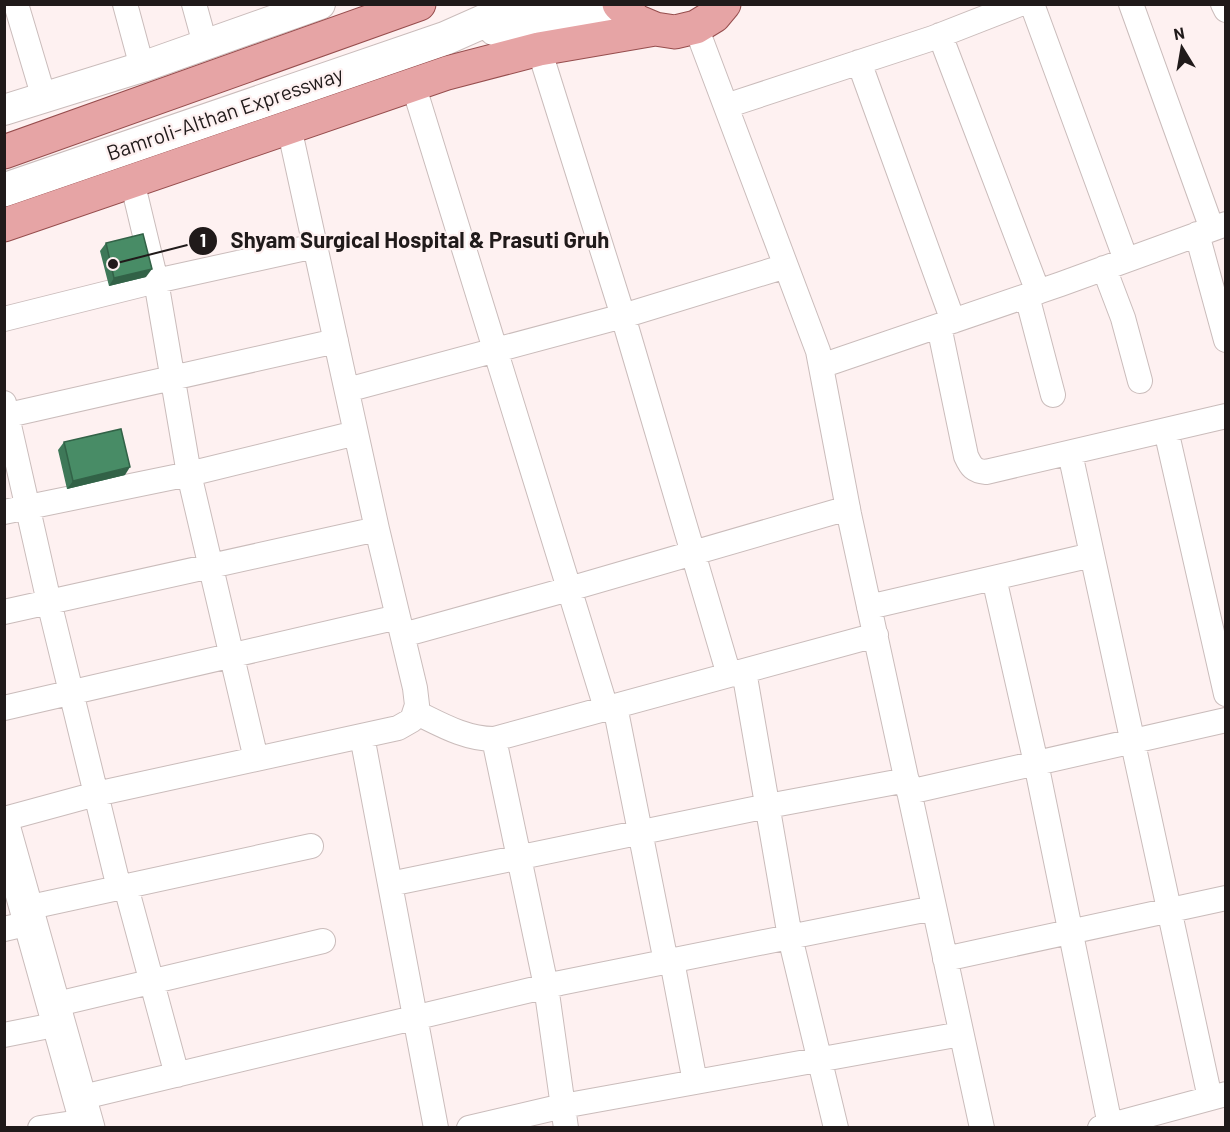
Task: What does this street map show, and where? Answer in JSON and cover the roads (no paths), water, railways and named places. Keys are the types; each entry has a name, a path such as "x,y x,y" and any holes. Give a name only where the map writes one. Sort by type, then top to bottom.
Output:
{"main road":[{"path":"4,152 419,4"},
{"path":"446,38 523,4"},
{"path":"446,38 571,16 636,18 675,32 696,27 714,16 724,4"},
{"path":"4,225 413,84 539,49 636,18"},
{"name":"Bamroli-Althan Expressway","path":"4,190 446,38"},
{"path":"4,829 20,920 56,1014 84,1115"}],"street":[{"path":"16,4 44,98"},
{"path":"125,4 142,67"},
{"path":"194,4 205,44"},
{"path":"726,106 940,35 1020,4"},
{"path":"1032,4 1126,260"},
{"path":"1131,4 1212,229 1224,328"},
{"path":"1223,4 1226,10"},
{"path":"4,110 142,67 310,6"},
{"path":"696,27 818,351 848,508 981,1128"},
{"path":"940,35 1033,294 1053,395"},
{"path":"539,49 623,316 693,553 737,673 768,806 790,937 836,1128"},
{"path":"859,62 946,323 966,456 976,471 986,472 1226,416"},
{"path":"413,84 569,589 610,707 640,831 695,1082"},
{"path":"4,819 96,794 398,728 412,720 417,705 415,688 377,529 289,127"},
{"path":"132,181 156,281 175,378 189,474 256,759"},
{"path":"821,366 1033,294 1212,229"},
{"path":"4,319 156,281 315,246"},
{"path":"347,390 623,316 786,266"},
{"path":"1104,268 1123,318 1140,381"},
{"path":"177,1075 152,981 96,794 48,603 16,510 5,411 175,378 336,341"},
{"path":"1166,430 1226,694"},
{"path":"16,510 189,474 356,433"},
{"path":"994,578 1036,763 1070,932 1105,1126 1137,1123 1218,1096 1169,911 1070,453"},
{"path":"4,708 233,656 400,626 569,589 848,508"},
{"path":"4,612 377,529"},
{"path":"869,607 1092,555"},
{"path":"415,712 461,734 478,739 494,739 876,635"},
{"path":"390,884 768,806 908,786 1036,763 1226,720"},
{"path":"362,736 436,1128"},
{"path":"494,739 546,986 564,1117"},
{"path":"20,920 122,887 311,846"},
{"path":"945,959 1226,898"},
{"path":"40,1128 84,1115 177,1075 546,986 934,908"},
{"path":"4,1035 56,1014 152,981 324,941"},
{"path":"469,1128 564,1117 695,1082 961,1034"}],"place":[{"name":"Shyam Surgical Hospital & Prasuti Gruh","path":"113,264"}]}
